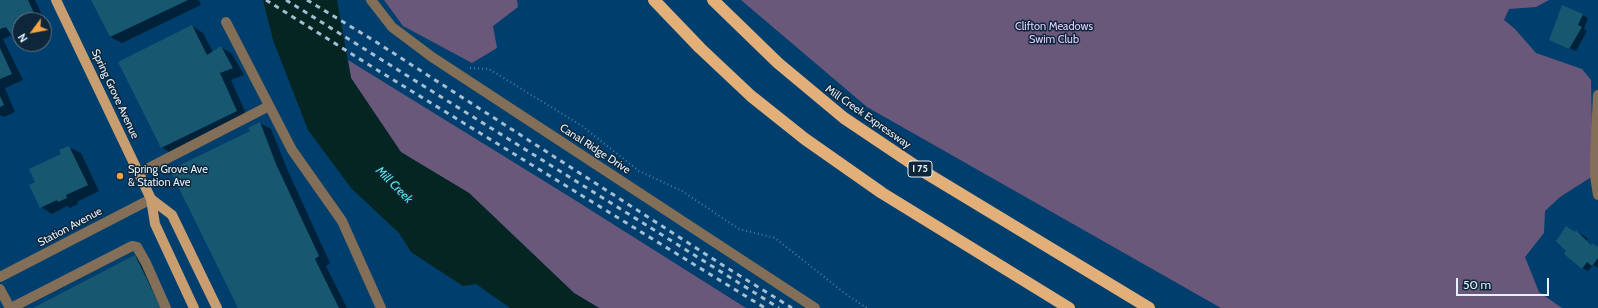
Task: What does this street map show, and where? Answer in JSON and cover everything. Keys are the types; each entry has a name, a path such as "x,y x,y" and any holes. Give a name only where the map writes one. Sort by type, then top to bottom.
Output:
{"highway":[{"path":"654,0 700,48 750,96 806,139 882,193 1069,308"},
{"name":"Mill Creek Expressway","path":"712,0 789,72 844,118 926,173 1149,308"}],"main road":[{"name":"Spring Grove Avenue","path":"56,0 151,199 154,224 194,308"},
{"name":"Spring Grove Avenue","path":"151,199 172,215 217,308"}],"street":[{"name":"Canal Ridge Drive","path":"371,0 397,31 453,71 815,308"},
{"path":"226,22 292,150 342,221 381,308"},
{"path":"1598,95 1595,157 1595,176 1598,195"},
{"path":"139,173 270,106"},
{"name":"Station Avenue","path":"0,277 151,199"},
{"path":"0,289 11,308 132,246 137,248 146,263 166,308"}],"path":[{"path":"453,71 472,68 489,69 582,126 639,171 682,191 739,229 775,238 847,296 867,308"}],"green space":[{"path":"384,0 517,0 518,7 493,26 497,48 472,63 403,26"},
{"name":"Clifton Meadows Swim Club","path":"741,0 1549,0 1536,7 1509,9 1504,20 1515,29 1536,53 1582,69 1591,80 1593,176 1560,197 1545,211 1544,233 1525,257 1539,292 1562,308 1221,308 867,107"},
{"path":"348,60 746,308 599,308 574,293 469,193 401,153 351,78"}],"water":[{"name":"Mill Creek","path":"263,0 337,0 351,78 401,152 469,193 574,293 599,308 510,308 476,284 463,286 411,252 399,233 351,188 308,130 273,40"}],"building":[{"path":"0,0 28,0 33,12 12,12 12,36 6,27 0,29"},
{"path":"91,0 188,0 110,37"},
{"path":"1562,5 1583,14 1578,25 1582,27 1569,49 1549,40"},
{"path":"192,25 207,55 221,46 233,68 220,73 237,111 161,148 118,62"},
{"path":"0,48 12,74 0,79"},
{"path":"0,96 4,105 0,107"},
{"path":"260,122 276,164 319,256 315,259 339,308 238,308 170,170 250,131 248,128"},
{"path":"69,146 88,185 66,195 67,198 58,202 57,200 40,208 29,185 35,182 29,169 61,154 59,150"},
{"path":"1566,226 1575,232 1576,230 1591,245 1592,243 1598,247 1598,258 1592,266 1587,262 1582,269 1564,254 1566,251 1556,241"},
{"path":"135,255 161,308 33,308"}],"railway":[{"path":"266,0 765,308"},
{"path":"286,0 779,308"},
{"path":"307,0 373,40 724,266 792,308"}],"place":[{"name":"Spring Grove Ave & Station Ave","path":"120,176"}]}
